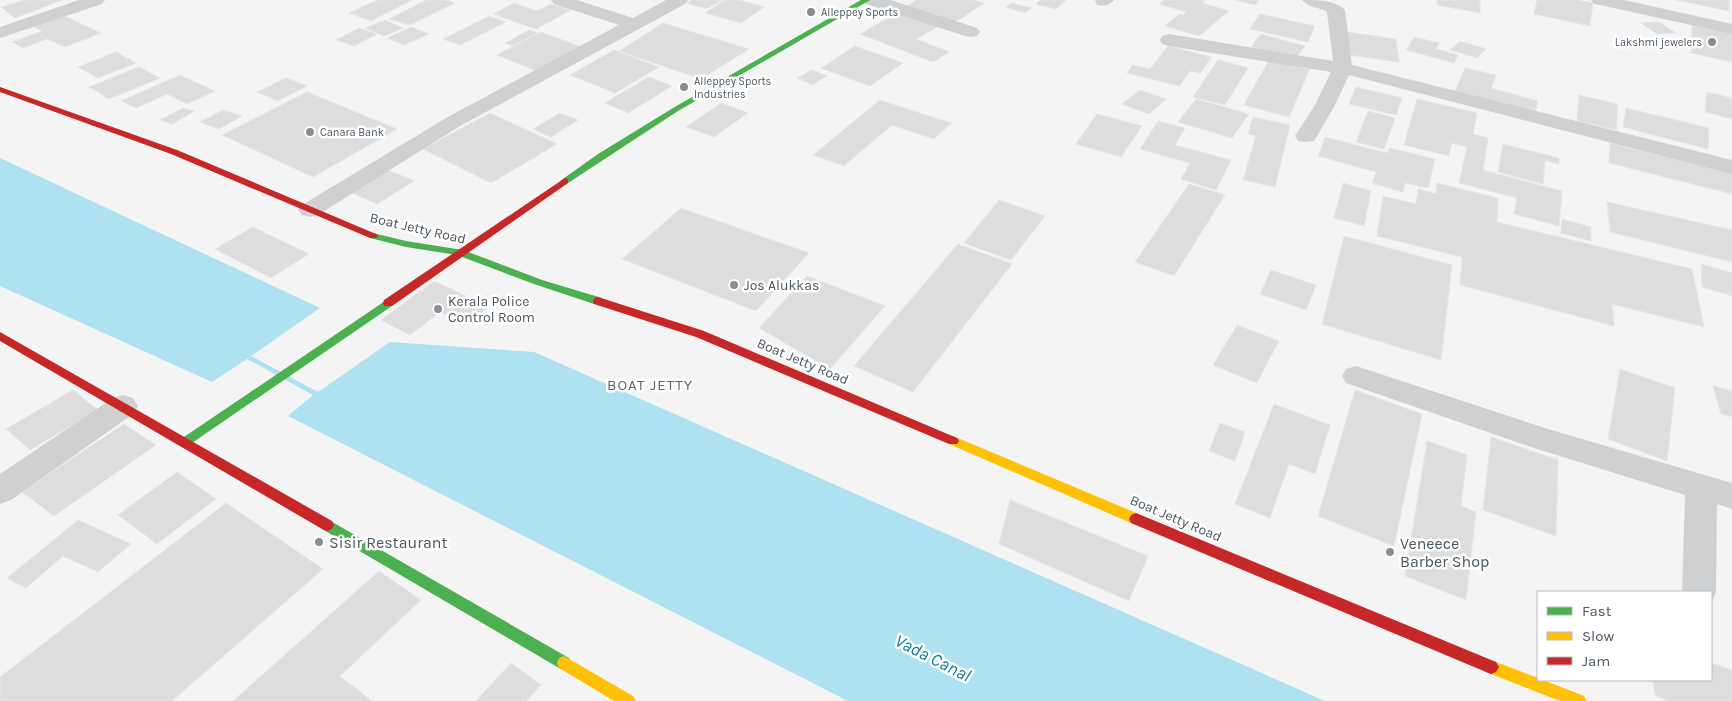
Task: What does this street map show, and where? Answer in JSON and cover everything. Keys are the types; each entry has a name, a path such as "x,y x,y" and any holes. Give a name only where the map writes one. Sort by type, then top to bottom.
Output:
{"main road":[{"path":"185,442 614,147 772,52 866,0"},
{"name":"Boat Jetty Road","path":"0,89 174,152 371,235 406,244 459,252 538,282 700,334 1440,647 1579,701"},
{"path":"0,336 628,701"}],"street":[{"path":"0,33 96,0"},
{"path":"560,0 634,24"},
{"path":"310,210 453,122 679,0"},
{"path":"872,0 971,32"},
{"path":"1306,136 1325,105 1343,68 1336,10 1330,5 1311,0"},
{"path":"1600,0 1732,29"},
{"path":"1169,40 1343,68 1732,167"},
{"path":"1356,376 1545,440 1732,496"},
{"path":"0,491 123,406"},
{"path":"1699,591 1701,486"}],"water":[{"name":"Vada Canal","path":"0,158 320,308 251,356 318,392 390,342 534,352 1325,701 848,701 288,416 313,395 247,359 212,382 0,286"}],"building":[{"path":"25,0 62,0 15,18 1,7"},
{"path":"377,0 412,0 371,21 349,13"},
{"path":"426,0 446,0 455,3 410,25 389,19"},
{"path":"692,0 722,0 706,9 687,3"},
{"path":"725,0 740,0 764,7 741,23 705,13"},
{"path":"916,0 974,0 984,3 953,24 904,8"},
{"path":"1040,0 1066,0 1056,9 1036,4"},
{"path":"1164,0 1206,0 1202,3 1229,11 1199,36 1165,26 1179,14 1183,15 1187,12 1159,4"},
{"path":"1235,0 1259,0 1256,5"},
{"path":"1437,0 1480,0 1480,13 1437,5"},
{"path":"1537,0 1577,0 1593,3 1590,26 1534,14"},
{"path":"1676,0 1729,0 1729,11"},
{"path":"514,3 537,11 551,4 571,10 536,29 493,14"},
{"path":"1012,3 1032,8 1025,13 1006,7"},
{"path":"900,11 939,26 916,39 949,52 933,62 860,34"},
{"path":"58,13 101,33 65,47 47,39 23,48 12,42 42,31 28,24"},
{"path":"1260,14 1315,26 1308,42 1250,29"},
{"path":"489,16 506,22 460,45 443,39"},
{"path":"385,20 403,28 384,36 365,28"},
{"path":"1659,22 1676,33 1657,34 1641,23"},
{"name":"Lakshmi jewelers","path":"1692,22 1732,31 1732,62 1691,53"},
{"path":"663,23 749,49 701,79 619,51"},
{"path":"411,27 429,34 404,45 387,38"},
{"path":"359,28 377,34 354,46 336,40"},
{"path":"529,30 538,33 513,46 505,43"},
{"path":"541,32 581,47 537,71 497,55"},
{"path":"1347,32 1396,39 1399,62 1349,55"},
{"path":"1261,34 1305,46 1295,59 1251,47"},
{"path":"1414,37 1439,43 1436,49 1458,55 1454,63 1406,50"},
{"path":"1460,41 1486,49 1477,58 1450,50"},
{"path":"855,46 903,63 870,86 821,68"},
{"path":"1168,46 1211,57 1201,73 1190,71 1179,86 1127,73 1133,65 1150,69"},
{"path":"614,50 659,67 615,93 570,75"},
{"path":"116,52 136,63 98,78 78,67"},
{"path":"1218,60 1248,68 1225,105 1193,97"},
{"path":"1269,60 1310,69 1289,117 1244,105"},
{"path":"139,67 160,78 109,99 89,87"},
{"path":"1465,68 1496,75 1491,88 1538,101 1534,115 1454,94"},
{"path":"812,70 827,76 812,85 797,78"},
{"path":"180,75 215,91 187,104 167,94 136,108 121,101"},
{"path":"649,77 672,86 628,113 605,103"},
{"path":"286,78 307,86 278,101 257,92"},
{"path":"1356,87 1402,98 1396,115 1349,104"},
{"path":"1140,90 1166,99 1149,114 1122,104"},
{"name":"Canara Bank","path":"307,92 397,129 313,177 222,135"},
{"path":"1707,92 1732,98 1732,119 1705,112"},
{"path":"1579,95 1617,104 1617,130 1577,121"},
{"path":"1196,99 1249,114 1232,138 1178,122"},
{"path":"1417,99 1477,113 1473,134 1488,138 1483,170 1562,191 1559,226 1514,214 1517,198 1459,183 1467,147 1452,143 1449,156 1404,145"},
{"path":"880,100 951,123 934,139 892,125 844,166 813,155"},
{"path":"721,103 748,113 714,137 686,127"},
{"path":"183,108 195,111 172,124 160,120"},
{"path":"1626,108 1709,128 1708,149 1623,127"},
{"path":"223,110 242,116 219,129 200,122"},
{"path":"1368,111 1395,118 1384,149 1356,142"},
{"path":"490,113 557,144 491,183 423,149"},
{"path":"560,113 578,120 551,137 533,129"},
{"path":"1097,114 1142,126 1121,157 1076,144"},
{"path":"1253,117 1290,125 1275,187 1243,180 1256,136 1248,134"},
{"path":"1158,121 1185,128 1175,145 1231,160 1216,190 1181,179 1190,163 1140,149"},
{"path":"1325,137 1387,153 1389,148 1435,159 1428,188 1405,183 1403,192 1372,183 1376,172 1318,156"},
{"path":"1610,143 1732,173 1732,194 1609,163"},
{"path":"1503,144 1559,158 1559,164 1545,160 1543,184 1498,172"},
{"path":"384,168 414,181 377,204 346,190"},
{"path":"1343,183 1371,191 1364,226 1334,218"},
{"path":"1437,183 1498,198 1497,222 1692,269 1704,327 1612,304 1614,326 1460,285 1462,257 1377,236 1383,196 1416,204 1418,189 1436,194"},
{"path":"1189,184 1225,195 1174,276 1135,262"},
{"path":"999,200 1045,216 1011,260 964,243"},
{"path":"1607,202 1732,230 1732,262 1610,232"},
{"name":"Jos Alukkas","path":"681,208 809,253 756,311 622,259"},
{"path":"1562,219 1591,227 1591,241 1561,233"},
{"path":"253,227 309,254 271,278 215,249"},
{"path":"1344,236 1452,265 1441,360 1322,324"},
{"path":"958,244 1012,264 913,392 854,366"},
{"path":"1701,264 1732,273 1732,296 1702,287"},
{"path":"1271,270 1316,285 1306,310 1260,294"},
{"path":"807,276 885,306 830,369 759,328"},
{"path":"434,281 489,307 466,325 440,312 410,335 381,320"},
{"path":"1237,325 1279,341 1257,383 1213,365"},
{"path":"1620,369 1675,388 1667,461 1608,439"},
{"path":"1713,386 1732,391 1732,417 1721,414"},
{"path":"73,390 98,410 30,450 6,429"},
{"path":"1355,390 1422,414 1394,546 1318,516"},
{"path":"1274,404 1330,425 1315,474 1289,464 1270,518 1235,504"},
{"path":"1220,423 1245,432 1235,461 1209,451"},
{"path":"124,424 156,445 54,516 22,492"},
{"path":"1491,437 1558,460 1556,536 1483,510"},
{"path":"1427,441 1467,455 1461,506 1476,512 1466,600 1405,576"},
{"path":"177,472 216,499 157,544 118,515"},
{"path":"1010,500 1148,556 1129,601 999,544"},
{"path":"226,503 323,569 172,701 0,701 0,677"},
{"path":"78,520 131,544 98,572 63,556 26,588 7,578"},
{"path":"379,571 421,600 340,676 372,701 233,701"},
{"path":"511,663 541,685 526,701 476,701"},
{"path":"1712,663 1732,670 1732,701 1669,701 1656,696 1652,681 1712,681"}],"traffic: fast":[{"path":"565,181 676,109 866,0"},
{"path":"373,236 406,244 459,252 538,282 598,301"},
{"path":"185,442 388,303"},
{"path":"327,525 564,663"}],"traffic: slow":[{"path":"953,441 1136,519"},
{"path":"564,663 628,701"},
{"path":"1491,667 1579,701"}],"traffic: jam":[{"path":"0,89 174,152 373,236"},
{"path":"388,303 565,181"},
{"path":"598,301 700,334 953,441"},
{"path":"0,336 327,525"},
{"path":"1136,519 1491,667"}],"place":[{"name":"Alleppey Sports","path":"811,12"},
{"name":"Lakshmi jewelers","path":"1712,42"},
{"name":"Alleppey Sports Industries","path":"684,87"},
{"name":"Canara Bank","path":"310,132"},
{"name":"Jos Alukkas","path":"734,285"},
{"name":"Kerala Police Control Room","path":"438,309"},
{"name":"Sisir Restaurant","path":"319,542"},
{"name":"Veneece Barber Shop","path":"1390,552"}],"district":[{"name":"BOAT JETTY","path":"650,385"}]}
